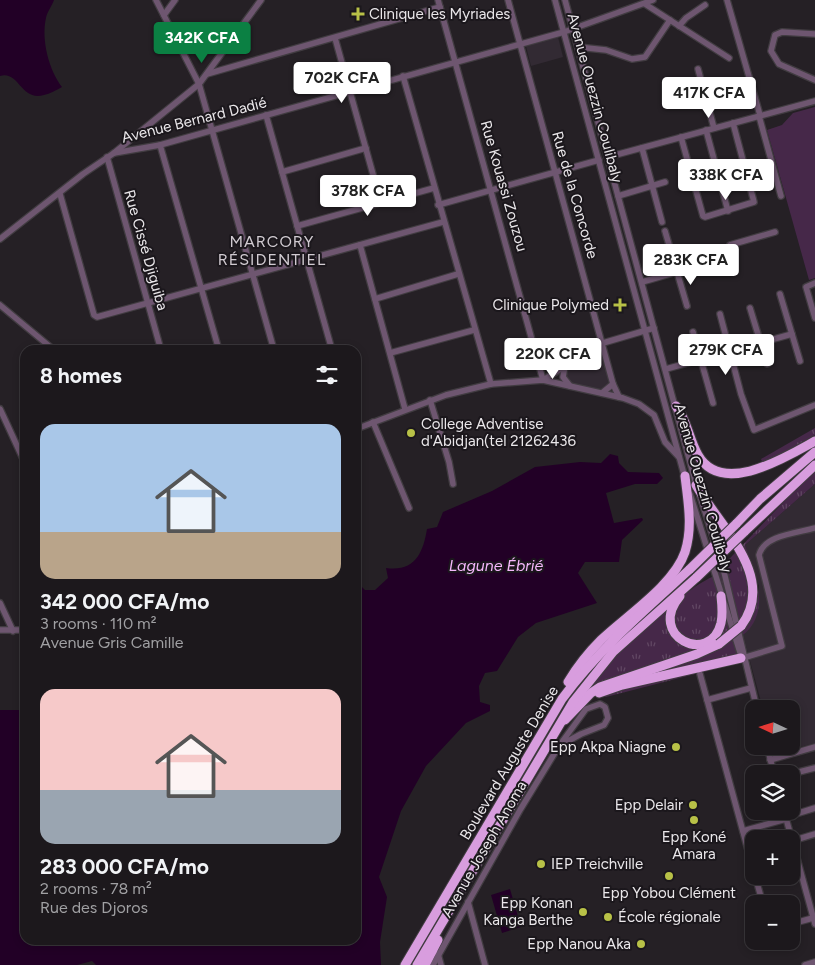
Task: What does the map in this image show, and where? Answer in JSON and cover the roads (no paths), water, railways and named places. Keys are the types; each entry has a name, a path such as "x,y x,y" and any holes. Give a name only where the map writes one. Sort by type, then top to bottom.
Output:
{"highway":[{"path":"676,406 681,413 690,441 699,457 718,472 737,474 750,471 815,441"},
{"name":"Boulevard Auguste Denise","path":"405,965 552,713 581,673 760,499 815,452"},
{"name":"Boulevard Auguste Denise","path":"417,965 578,694 613,652 697,577 815,465"},
{"path":"552,713 576,668 594,648 668,580 685,554 690,526 685,476"},
{"path":"555,731 591,693 613,681 697,654 719,644 746,620 752,598 752,585 747,563 696,485"},
{"path":"697,577 677,600 670,615 670,624 677,637 691,644 698,645 713,638 721,625 721,596"},
{"path":"578,707 601,692 622,685 744,659"},
{"path":"425,965 455,910 464,888"}],"street":[{"path":"156,0 199,84 273,345"},
{"path":"164,15 175,0"},
{"path":"0,239 60,194 83,174 114,153 199,84 261,0"},
{"name":"Rue Kouassi Zouzou","path":"438,0 543,380"},
{"name":"Rue de la Concorde","path":"508,0 613,384 620,397"},
{"name":"Avenue Ouezzin Coulibaly","path":"555,0 679,457 721,596 744,659"},
{"name":"Avenue Ouezzin Coulibaly","path":"564,0 666,369 696,485 724,572 754,700"},
{"name":"Avenue Bernard Dadié","path":"114,153 160,145 564,32 653,0"},
{"path":"727,0 781,196"},
{"path":"645,4 729,58"},
{"path":"679,26 686,18 705,5"},
{"path":"207,74 440,7"},
{"path":"578,47 606,50 632,59 645,57 670,20"},
{"path":"815,34 782,32 775,35 771,51 779,64 815,80"},
{"path":"335,38 381,203"},
{"path":"698,69 714,128"},
{"path":"403,76 490,384"},
{"path":"608,157 815,100"},
{"path":"266,114 331,345"},
{"path":"681,137 703,216 728,211 754,202 733,123"},
{"path":"706,130 728,211"},
{"path":"160,145 218,345"},
{"path":"282,172 366,148"},
{"path":"642,148 662,222"},
{"name":"Rue Cissé Djiguiba","path":"107,157 160,345"},
{"path":"438,204 599,160"},
{"path":"618,196 665,182"},
{"path":"297,226 434,188"},
{"path":"60,194 94,315 97,317 443,222"},
{"path":"664,231 687,306"},
{"path":"642,282 732,256 731,245 775,232"},
{"path":"360,245 405,409"},
{"path":"375,299 458,274"},
{"path":"815,282 806,287 815,318"},
{"path":"780,294 800,361"},
{"path":"0,305 48,345"},
{"path":"750,308 767,364"},
{"path":"720,314 754,430 815,405"},
{"path":"543,380 603,342 654,328"},
{"path":"390,353 474,330"},
{"path":"694,332 713,402"},
{"path":"666,369 792,334"},
{"path":"565,366 563,378 570,386"},
{"path":"361,427 430,400 490,384 543,380 620,397 639,404 654,416 665,442 679,457"},
{"path":"602,393 613,384"},
{"path":"430,400 449,462 453,484"},
{"path":"0,409 20,452"},
{"path":"373,422 410,508"},
{"path":"744,659 782,646 759,556 761,549 769,541 815,528"},
{"path":"0,603 13,631"},
{"path":"0,630 20,630"},
{"path":"700,674 745,835"},
{"path":"706,700 751,688"},
{"name":"Avenue Joseph Anoma","path":"433,965 520,810 559,746 586,709 600,704 605,707 608,718 604,725 581,734 559,746"},
{"path":"770,760 815,747"},
{"path":"769,755 771,765"},
{"path":"800,772 815,768"},
{"path":"800,812 815,808"},
{"path":"744,831 774,820"},
{"path":"800,839 815,834"},
{"path":"800,870 814,921 800,923"},
{"path":"468,902 485,965"},
{"path":"438,954 441,965"},
{"path":"805,965 815,962"}],"water":[{"path":"0,0 54,0 47,16 45,45 53,72 62,87 48,94 36,96 30,94 12,77 0,76"},
{"name":"Lagune Ébrié","path":"610,454 618,456 619,463 628,472 659,473 663,478 657,484 635,484 606,493 614,523 642,518 643,520 622,540 619,562 585,562 578,573 597,603 536,623 518,637 497,671 485,673 479,686 480,702 490,705 490,711 466,723 426,766 401,811 379,877 387,897 380,942 381,965 96,965 92,961 77,965 0,965 0,710 20,710 20,945 361,945 361,586 365,590 375,590 388,578 386,568 404,567 411,564 420,553 427,529 437,527 443,512 492,491 535,467 580,462 601,463"},
{"path":"510,889 521,927 502,933 491,895"}],"place":[{"name":"Clinique les Myriades","path":"358,14"},
{"name":"Clinique Polymed","path":"620,305"},
{"name":"College Adventise d'Abidjan(tel 21262436","path":"411,433"},
{"name":"Epp Akpa Niagne","path":"676,747"},
{"name":"Epp Delair","path":"693,805"},
{"name":"Epp Koné Amara","path":"694,820"},
{"name":"IEP Treichville","path":"541,864"},
{"name":"Epp Yobou Clément","path":"669,876"},
{"name":"Epp Konan Kanga Berthe","path":"583,912"},
{"name":"École régionale","path":"608,917"},
{"name":"Epp Nanou Aka","path":"641,944"}],"district":[{"name":"MARCORY RÉSIDENTIEL","path":"272,250"}]}
